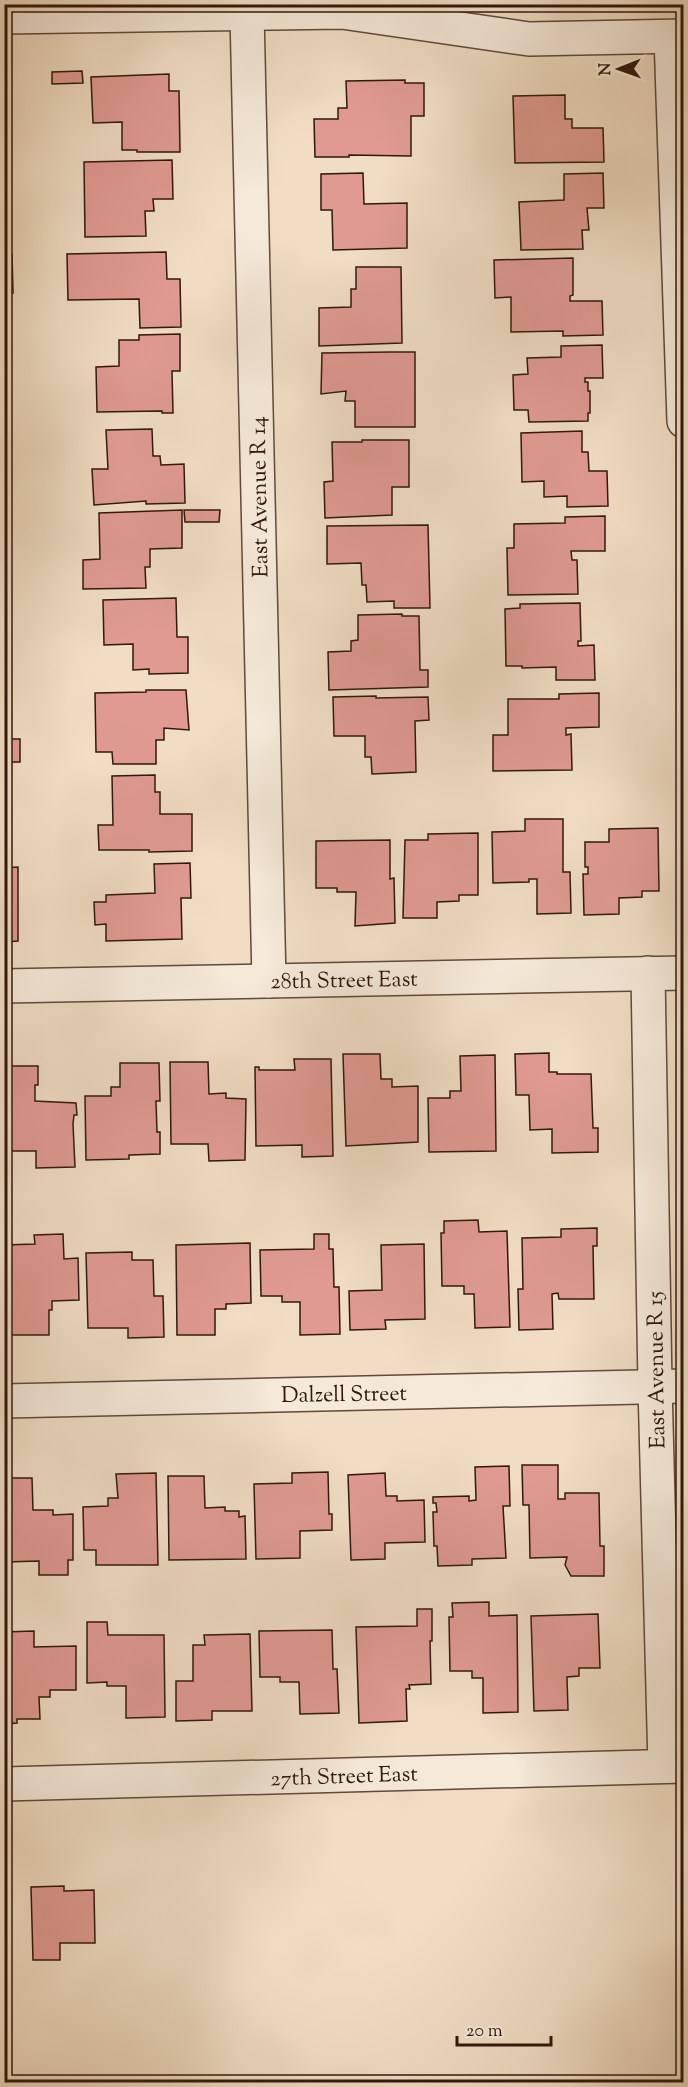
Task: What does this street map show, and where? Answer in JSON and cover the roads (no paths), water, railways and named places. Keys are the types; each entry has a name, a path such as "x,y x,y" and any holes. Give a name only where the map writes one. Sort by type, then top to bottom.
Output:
{"street":[{"path":"4,17 342,12 529,39 677,37 684,422"},
{"name":"East Avenue R 14","path":"248,13 269,981"},
{"name":"East Avenue R 15","path":"648,973 669,1386 674,1766"},
{"name":"28th Street East","path":"4,986 684,973"},
{"name":"Dalzell Street","path":"4,1401 669,1386"},
{"name":"27th Street East","path":"4,1785 674,1766"}]}
